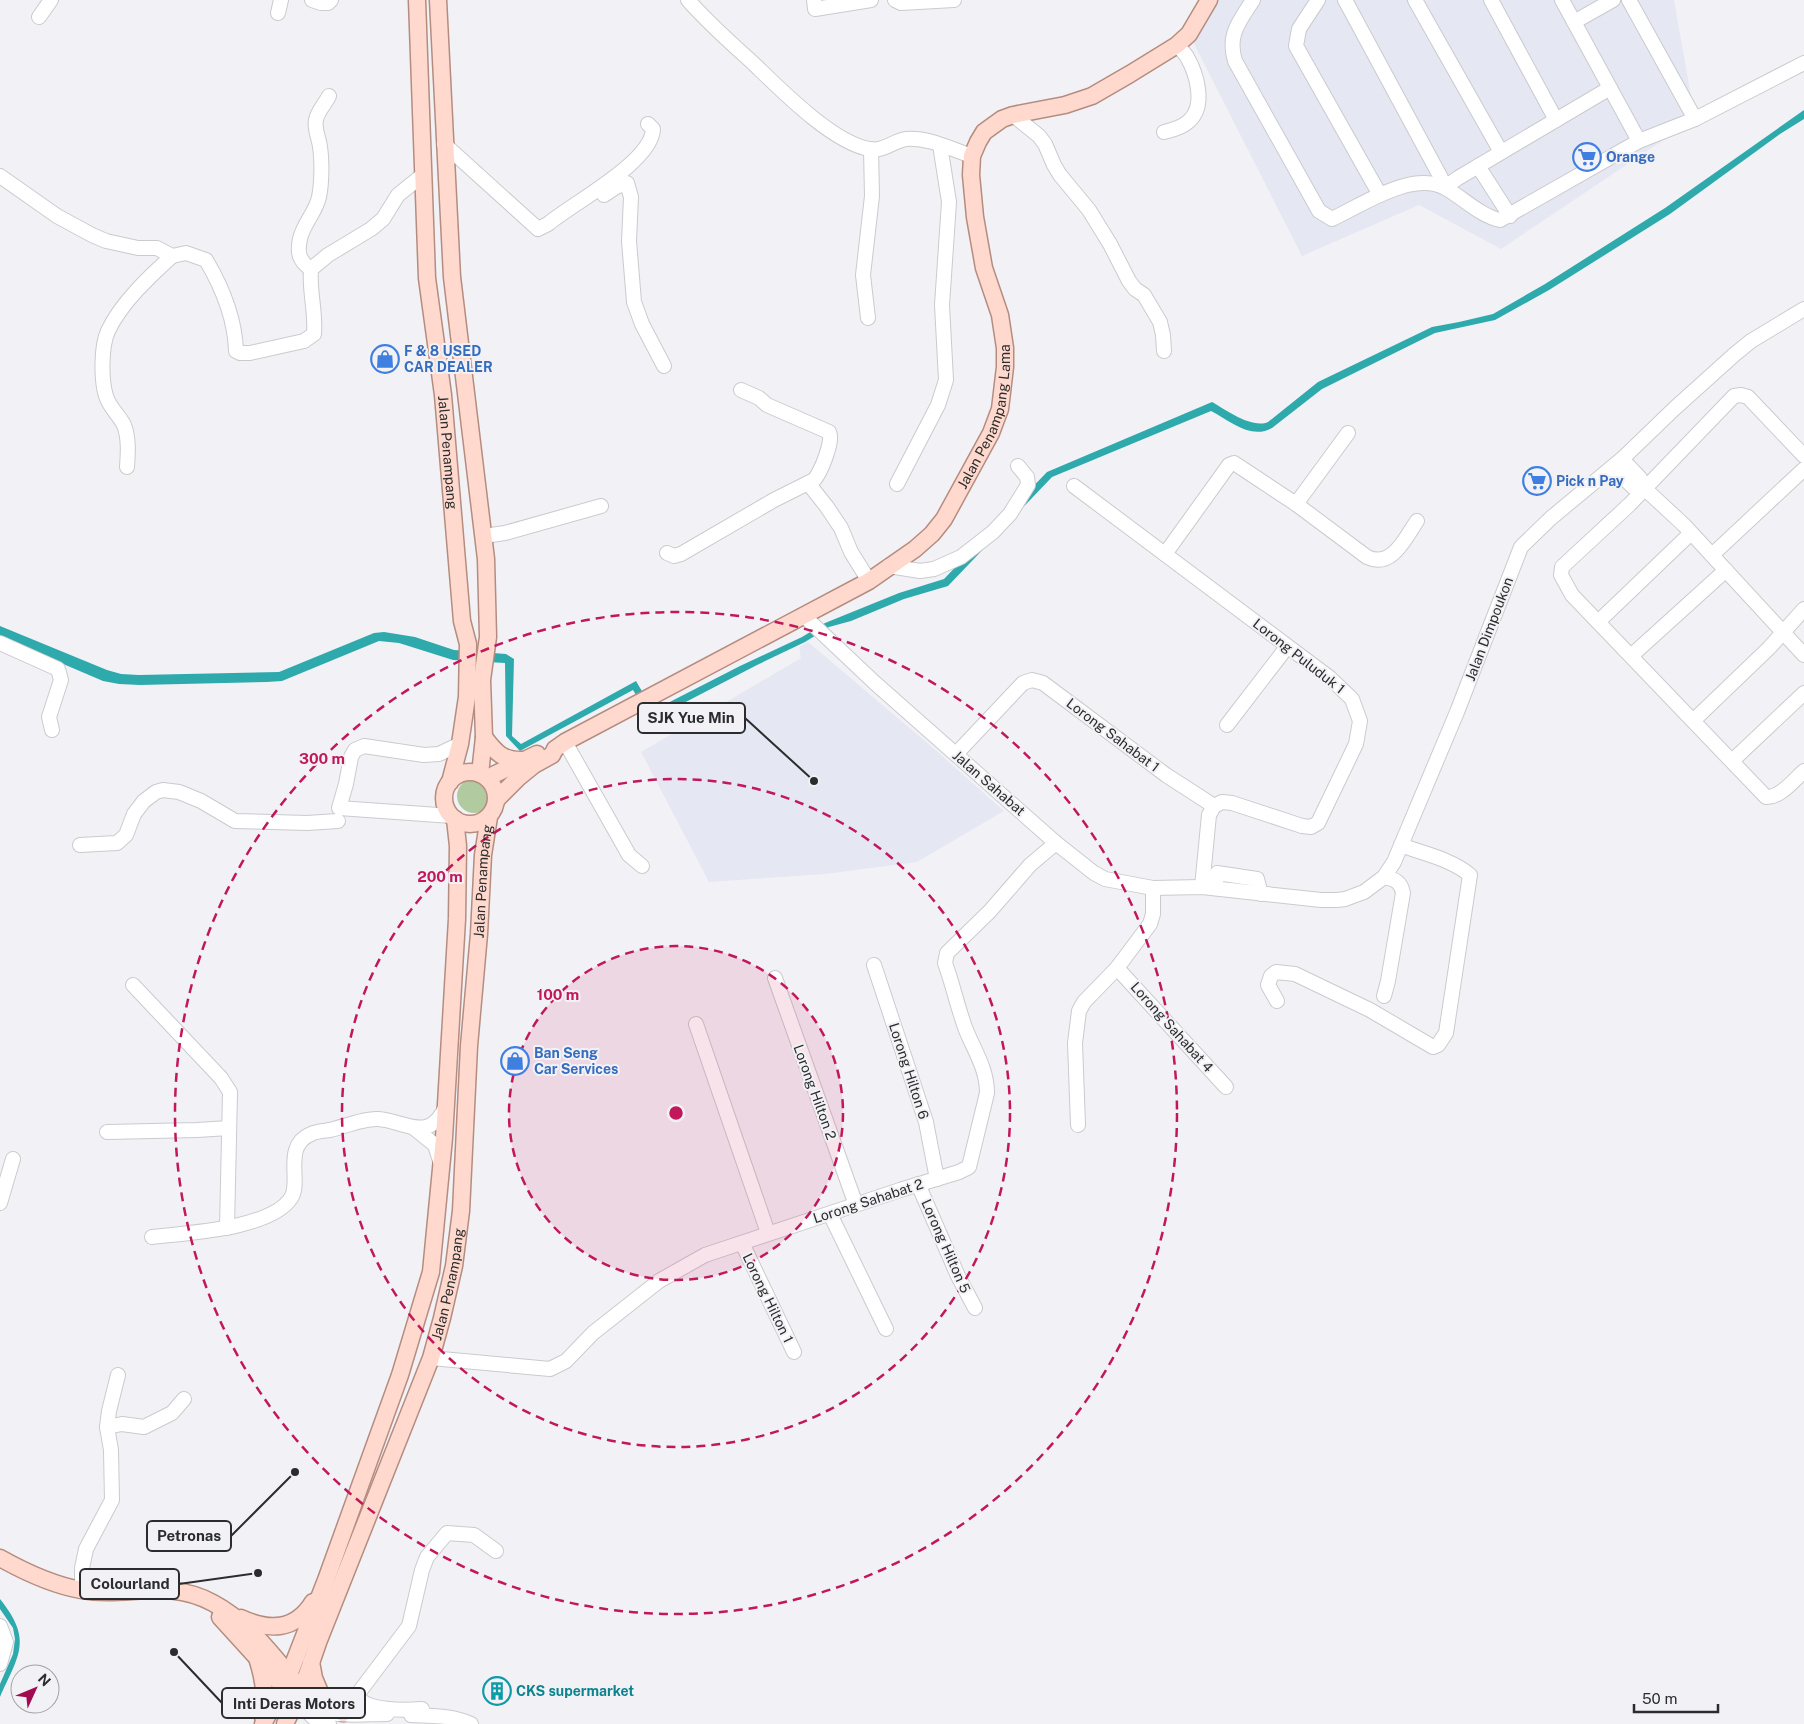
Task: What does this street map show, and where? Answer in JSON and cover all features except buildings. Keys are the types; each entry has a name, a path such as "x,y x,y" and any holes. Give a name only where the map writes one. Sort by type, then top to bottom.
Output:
{"main road":[{"name":"Jalan Penampang","path":"418,0 428,278 443,394 462,621 475,676 484,737 484,776"},
{"name":"Jalan Penampang","path":"438,0 452,276 484,536 487,590 487,648 467,697 460,744 450,782"},
{"name":"Jalan Penampang Lama","path":"484,776 548,749 560,746 653,694 869,581 915,549 932,534 944,519 991,433 1000,409 1005,367 1003,330 984,268 975,217 971,175 972,156 978,142 984,132 1002,119 1013,115 1065,105 1092,96 1177,45 1189,34 1209,0"},
{"path":"484,737 494,750 501,755 515,760 524,760"},
{"name":"Jalan Penampang Lama","path":"496,799 523,774 552,755 560,746"},
{"path":"464,772 484,776 494,788 496,799 495,806 488,817 472,824 460,822 453,817 448,811 444,799 450,782 458,774 464,772"},
{"name":"Jalan Penampang","path":"285,1724 299,1695 326,1580 400,1375 431,1272 446,1106 457,920 458,846 453,817"},
{"name":"Jalan Penampang","path":"263,1724 286,1681 310,1647 431,1358 442,1318 454,1266 461,1211 483,855 488,817"},
{"path":"2,1561 52,1582 82,1590 111,1592 167,1589 182,1592 212,1602 254,1624 269,1628 289,1624 308,1610 326,1580"},
{"path":"182,1592 220,1617 256,1656 286,1681"},
{"path":"230,1613 247,1628 286,1681 299,1695"},
{"path":"310,1647 314,1678 324,1702 343,1713"},
{"path":"256,1656 265,1688 266,1700 263,1724"}],"street":[{"path":"40,17 51,0"},
{"path":"312,0 321,3 328,3 331,0"},
{"path":"688,0 714,28 808,114 856,145 871,150 883,148 896,141 906,139 931,142 972,156"},
{"path":"814,5 871,0"},
{"path":"894,0 901,3 954,0"},
{"path":"1196,0 1200,17"},
{"path":"1253,0 1232,38 1232,48 1236,61 1320,212 1332,219 1380,195 1411,184 1425,182 1445,187 1493,218 1500,220 1638,141 1695,119 1804,63"},
{"path":"1318,0 1299,29 1296,46 1380,195"},
{"path":"1345,0 1445,187"},
{"path":"1415,0 1502,152"},
{"path":"1491,0 1556,120"},
{"path":"1562,0 1638,141"},
{"path":"1574,22 1613,0"},
{"path":"1629,0 1695,119"},
{"path":"1164,132 1176,129 1188,122 1194,116 1197,108 1198,93 1195,77 1187,56 1177,45"},
{"path":"1445,187 1610,88"},
{"path":"311,269 302,263 300,258 300,239 316,209 320,196 320,146 315,122 329,96"},
{"path":"1013,115 1039,136 1045,144 1054,165 1089,210 1110,244 1129,281 1135,289 1144,295 1160,322 1164,351"},
{"path":"444,144 538,229 607,184 636,159 653,136 653,129 648,124"},
{"path":"897,484 938,405 946,380 942,305 949,202 940,145"},
{"path":"868,318 863,275 872,196 871,150"},
{"path":"1478,166 1510,216"},
{"path":"311,269 328,255 383,219 398,195 424,174"},
{"path":"0,176 57,216 92,235 106,241 138,248 157,248 172,256"},
{"path":"548,224 560,222 616,187 627,183 631,197 629,241 634,302 642,324 664,366"},
{"path":"127,467 128,449 124,426 106,398 102,380 104,346 107,332 134,294 153,273 172,256 186,253 206,260 220,285 236,337 236,350 240,353 250,353 304,341 314,334 315,323 311,293 311,269"},
{"name":"Jalan Dimpoukon","path":"1208,888 1321,900 1345,899 1364,892 1384,877 1394,862 1457,712 1521,547 1551,518 1618,463 1735,354 1759,336 1804,309"},
{"path":"667,553 674,556 681,554 774,500 814,480 819,474 831,435 826,430 767,405 759,398 741,390"},
{"path":"1804,456 1748,397 1742,395 1734,396 1629,505 1562,567 1561,575 1572,595 1766,797 1778,794 1804,771"},
{"path":"1296,504 1348,433"},
{"path":"1164,554 1229,465 1234,463 1296,504 1367,557 1374,560 1388,559 1393,555 1417,521"},
{"path":"1618,463 1633,487 1644,488 1712,555 1804,654"},
{"path":"890,566 920,571 934,569 961,557 993,532 1010,514 1028,485 1027,477 1018,466"},
{"path":"1712,555 1804,469"},
{"path":"808,483 827,507 869,581"},
{"name":"Lorong Puluduk 1","path":"1074,486 1330,678 1352,699 1360,721 1356,744 1318,823 1311,827 1302,826 1232,802 1222,802 1214,806"},
{"path":"484,536 505,533 600,506"},
{"path":"1598,622 1690,533"},
{"path":"1631,656 1726,570"},
{"path":"1694,720 1769,648 1804,609"},
{"name":"Jalan Sahabat","path":"804,616 875,683 1056,843 1094,874 1105,879 1153,888 1208,888"},
{"path":"0,643 58,669 61,680 49,717 52,730"},
{"path":"1226,726 1287,647"},
{"name":"Lorong Sahabat 1","path":"956,754 1022,683 1032,680 1043,683 1166,775 1214,806"},
{"path":"1732,761 1804,693"},
{"path":"338,814 351,757 355,750 364,746 424,755 439,754 460,744"},
{"path":"560,746 628,855 642,866"},
{"path":"80,845 117,843 122,840 126,835 134,814 144,801 156,792 163,790 179,792 201,801 235,821 307,823 338,814 453,817"},
{"path":"1208,888 1209,815 1214,806"},
{"name":"Lorong Sahabat 2","path":"431,1358 550,1369 560,1366 593,1333 659,1281 705,1254 969,1167 987,1093 987,1082 966,1030 945,963 947,953 990,911 1030,865 1056,843"},
{"path":"1277,1001 1268,985 1272,976 1280,971 1295,974 1370,1010 1433,1047 1438,1045 1446,1033 1470,875 1464,870 1430,855 1401,846"},
{"path":"1384,877 1395,879 1402,888 1403,894 1384,996"},
{"path":"1078,1125 1075,1044 1079,1011 1084,1002 1118,968 1150,924 1153,914 1153,888"},
{"name":"Lorong Hilton 6","path":"874,964 926,1122 937,1178"},
{"name":"Lorong Sahabat 4","path":"1118,968 1226,1087"},
{"name":"Lorong Hilton 2","path":"775,978 856,1205"},
{"path":"133,985 178,1031 226,1084 230,1092 228,1228"},
{"path":"696,1024 768,1233"},
{"path":"152,1237 247,1224 279,1210 290,1200 294,1187 293,1168 296,1148 310,1134 376,1119 414,1128 433,1124 441,1118 446,1106"},
{"path":"107,1132 229,1128"},
{"path":"414,1128 435,1145 441,1166"},
{"path":"0,1203 13,1159"},
{"name":"Lorong Hilton 5","path":"918,1184 958,1276 975,1308"},
{"path":"830,1214 886,1329"},
{"name":"Lorong Hilton 1","path":"742,1243 794,1352"},
{"path":"82,1590 82,1568 86,1549 112,1500 111,1450 107,1427 118,1375"},
{"path":"107,1427 122,1424 144,1427 172,1413 184,1399"},
{"path":"422,1709 390,1710 361,1701 357,1695 409,1626 422,1570 427,1558 447,1533 474,1535 496,1551"},
{"path":"0,1626 6,1642 0,1664"},
{"path":"299,1695 323,1710 343,1713 444,1716 472,1724"},
{"path":"299,1695 317,1721 329,1724"}],"shaded area":[{"path":"1210,0 1674,0 1695,119 1501,249 1419,205 1302,256 1189,34"},
{"path":"808,642 1004,811 917,862 825,874 709,882 641,752 801,658 799,647"}],"green space":[{"path":"474,779 486,784 491,796 486,808 474,813 462,808 457,796 462,784"}],"water":[{"path":"1804,110 1804,119 1780,134 1670,214 1549,290 1495,320 1435,333 1322,389 1272,428 1264,431 1248,431 1211,411 1052,477 948,586 904,599 851,621 829,627 805,642 651,720 633,690 520,751 506,736 505,663 453,660 399,643 379,641 282,681 119,684 103,681 0,637 0,626 107,670 121,674 139,675 279,672 374,633 384,632 415,637 454,650 506,654 514,659 512,736 521,744 636,681 653,710 802,637 825,623 899,593 944,579 1047,472 1212,402 1247,421 1254,423 1268,422 1318,382 1432,327 1493,314 1545,284 1665,208"},
{"path":"0,1599 17,1626 20,1637 15,1664 10,1664 10,1676 0,1697 0,1684 13,1654 15,1639 13,1628 0,1609"}],"place":[{"name":"Orange","path":"1587,157"},
{"name":"F & 8 USED CAR DEALER","path":"385,359"},
{"name":"Pick n Pay","path":"1537,481"},
{"name":"SJK Yue Min","path":"814,781"},
{"name":"Ban Seng Car Services","path":"515,1061"},
{"name":"Petronas","path":"295,1472"},
{"name":"Colourland","path":"258,1573"},
{"name":"Inti Deras Motors","path":"174,1652"},
{"name":"CKS supermarket","path":"497,1691"}]}
